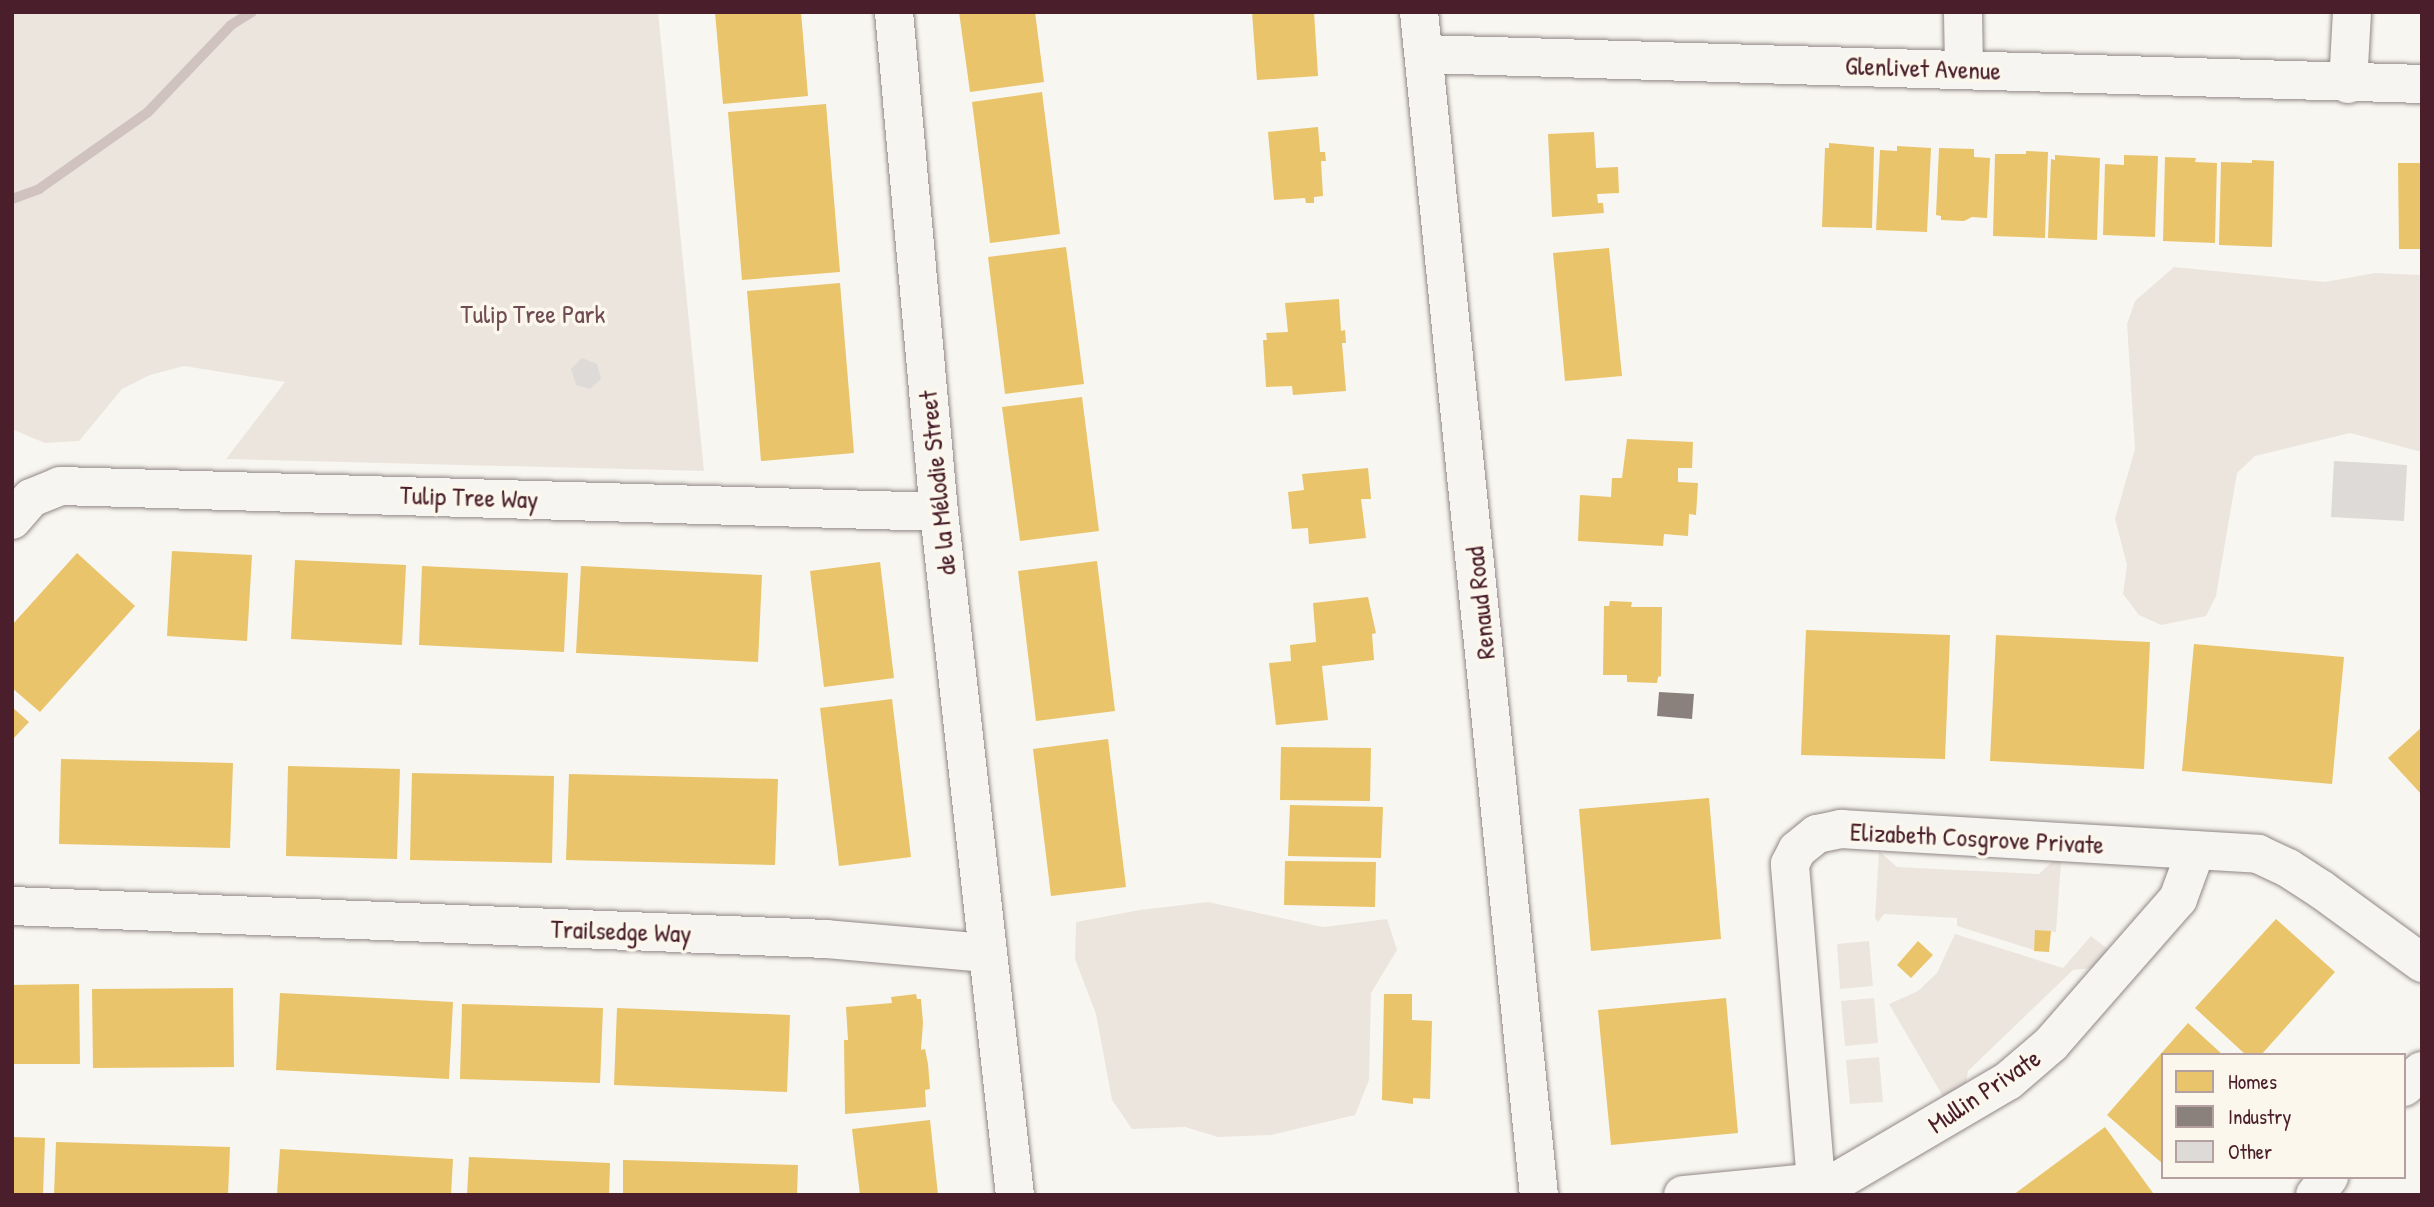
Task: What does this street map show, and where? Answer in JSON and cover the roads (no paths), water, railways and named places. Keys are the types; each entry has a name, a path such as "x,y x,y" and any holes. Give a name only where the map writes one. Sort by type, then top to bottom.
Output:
{"street":[{"name":"de la Mélodie Street","path":"894,12 939,512 987,953"},
{"name":"Renaud Road","path":"1419,12 1539,1195"},
{"path":"1963,12 1964,69"},
{"path":"2348,84 2352,12"},
{"name":"Glenlivet Avenue","path":"1424,54 1964,69 2348,84 2422,84"},
{"name":"Tulip Tree Way","path":"12,520 31,498 60,486 939,512"},
{"name":"Elizabeth Cosgrove Private","path":"1816,1182 1790,864 1797,850 1817,834 1841,830 2258,854 2288,868 2422,962"},
{"name":"Mullin Private","path":"1683,1195 1839,1180 1950,1118 2008,1081 2052,1044 2178,899 2196,850"},
{"name":"Trailsedge Way","path":"12,906 827,939 987,953"},
{"path":"987,953 1016,1195"},
{"path":"2406,1085 2422,1071"},
{"path":"2315,1195 2327,1179"}],"waterway":[{"path":"12,199 39,189 148,112 231,25 252,12"}],"park label":[{"name":"Tulip Tree Park","path":"533,314"}]}
